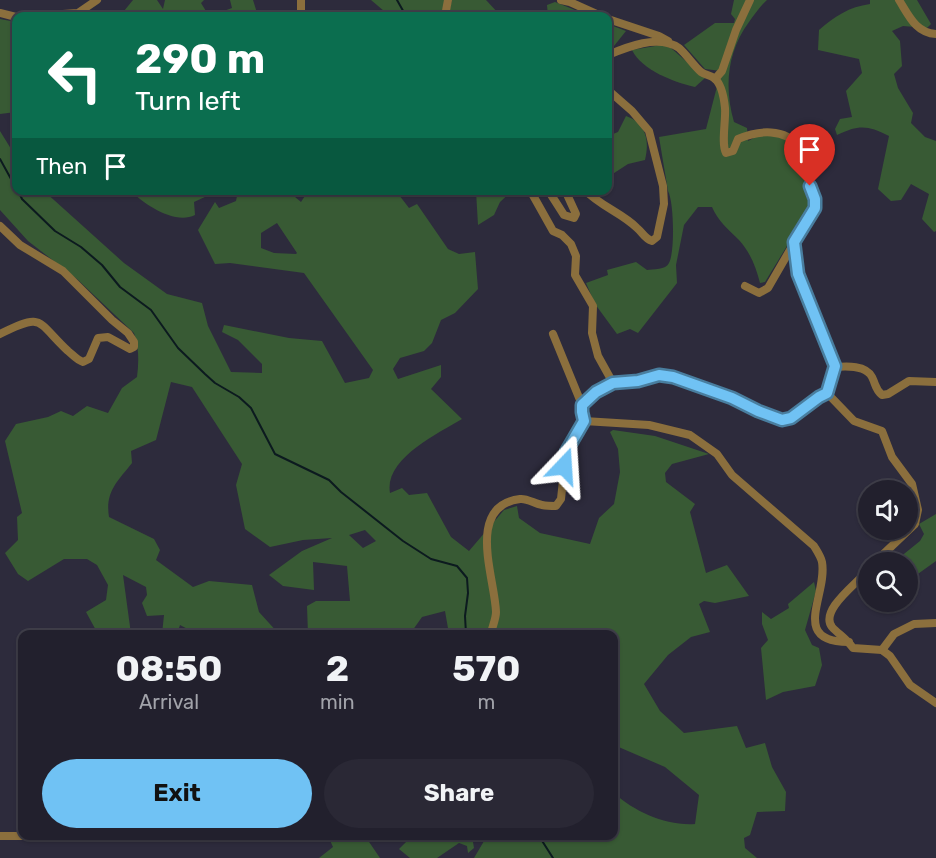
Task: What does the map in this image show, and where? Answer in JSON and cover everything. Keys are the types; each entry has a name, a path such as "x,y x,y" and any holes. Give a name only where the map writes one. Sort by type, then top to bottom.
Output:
{"street":[{"path":"79,12 97,0"},
{"path":"561,0 592,12"},
{"path":"715,79 722,71 736,30 750,0"},
{"path":"899,0 922,32 936,34"},
{"path":"612,20 659,36 678,48 703,73 715,79 722,90 725,108 723,148 726,153 733,151 738,139 752,133 766,131 795,140 801,147 815,199 815,208 768,288 759,293 745,286"},
{"path":"612,53 622,48 656,42 668,43 678,48"},
{"path":"589,195 637,227 647,240 652,241 657,237 664,204 663,186 649,131 632,111 612,94"},
{"path":"533,195 553,231 572,244 576,256 575,275 593,306 592,333 598,356 613,383"},
{"path":"551,195 564,215 574,218 576,214 567,195"},
{"path":"0,226 20,245 63,271 112,320 129,333 134,347 130,349 108,338 98,338 89,359 83,362 79,361 46,327 38,322 32,320 0,334"},
{"path":"582,405 596,392 613,383 638,381 659,375 673,377 732,398 782,420 791,418 827,393 835,366 798,274 794,242"},
{"path":"491,630 496,615 491,573 486,554 491,518 504,503 522,498 542,505 556,506 561,499 566,452 584,421 582,405 553,334"},
{"path":"835,366 849,366 867,371 877,391 882,395 888,394 909,381 936,382"},
{"path":"827,393 854,421 882,431 892,458 912,484 918,510 915,524 886,552"},
{"path":"584,421 649,424 690,435 717,454 732,475 813,546 822,561 823,574 814,624 819,632 834,642 849,642"},
{"path":"858,581 831,610 828,619 832,627 853,648 882,650 890,656 910,685 936,703"},
{"path":"882,650 894,634 914,624 936,623"},
{"path":"0,836 18,836"}],"green space":[{"path":"133,0 157,0 163,9 165,0 204,0 201,3 207,12 125,12"},
{"path":"230,0 253,0 257,12 221,12 232,8"},
{"path":"371,0 445,0 442,12 384,11"},
{"path":"452,0 486,0 497,12 449,12"},
{"path":"734,0 767,0 742,33 732,58 729,96 734,122 747,128 748,141 763,133 783,137 797,149 812,205 765,282 760,283 757,271 743,245 720,221 712,207 698,207 684,225 676,265 677,283 638,333 630,329 617,334 595,304 586,283 608,275 607,270 636,262 647,270 662,268 669,263 673,238 673,216 659,137 706,129 721,71 705,69 684,45 715,23 734,23 735,19 731,14"},
{"path":"870,0 917,0 931,24 927,28 903,26 892,31 900,41 902,66 894,74 898,88 913,113 911,123 925,137 936,141 936,231 934,232 922,219 929,194 911,184 901,200 891,201 878,189 889,136 869,128 851,129 837,135 835,129 840,119 852,117 846,91 862,73 859,59 818,50 819,30 843,13 855,7 870,4"},
{"path":"555,2 580,12 548,12 547,5"},
{"path":"0,19 12,21 12,112 0,114"},
{"path":"612,26 626,31 612,48"},
{"path":"661,45 671,48 705,78 695,87 677,82 643,64 632,50"},
{"path":"626,116 633,119 645,133 647,146 645,160 628,164 612,174 612,134 618,132"},
{"path":"0,131 12,150 12,195 48,195 124,263 167,294 202,303 208,326 231,372 262,373 262,364 238,340 222,332 224,325 289,338 322,341 345,383 369,378 373,370 304,273 230,263 215,264 198,230 215,202 219,208 236,201 237,195 293,195 301,202 305,195 399,195 409,208 417,204 448,249 459,254 475,252 478,289 455,313 441,320 432,343 424,351 400,358 393,369 398,379 441,365 441,377 431,389 462,419 427,440 404,459 395,469 390,481 390,493 402,488 409,495 427,493 451,537 469,551 504,510 517,506 519,518 540,533 590,544 599,518 614,504 620,472 618,449 610,432 613,430 655,436 709,454 672,464 665,473 666,482 695,504 690,512 706,573 727,565 749,596 715,603 704,601 699,604 710,632 691,637 668,655 644,684 660,711 684,733 737,726 746,748 765,743 772,767 786,792 785,811 757,812 750,835 744,838 745,848 757,858 474,858 485,840 618,840 618,796 641,812 662,820 695,824 699,795 665,767 618,747 618,630 448,630 445,611 422,617 413,630 308,630 307,606 316,601 350,601 347,566 313,562 314,590 283,586 269,575 302,551 332,538 303,540 270,547 245,529 236,485 242,464 192,387 171,382 156,440 131,451 132,463 111,494 109,517 154,539 160,550 156,560 193,587 209,581 252,585 259,612 275,630 189,630 180,625 178,630 162,630 164,615 147,616 142,603 147,595 146,587 123,575 130,630 96,630 86,612 106,600 108,585 97,565 87,559 64,559 28,581 18,574 5,553 18,540 17,517 22,513 5,441 16,424 48,417 61,411 73,416 87,406 108,413 122,388 137,377 138,366 134,333 77,279 28,241 0,210","holes":["277,223 297,253 274,253 261,248 261,233","365,530 376,541 363,548 349,535"]},
{"path":"136,195 215,195 194,202 195,215 187,217 161,212"},
{"path":"476,195 508,195 500,202 494,215 478,225"},
{"path":"936,514 936,561 918,574 918,552 906,552 920,541 924,534 919,524"},
{"path":"814,582 816,591 805,630 812,645 819,648 822,665 815,686 783,692 766,700 761,648 768,640 762,624 762,612 771,619 789,608 788,604"},
{"path":"330,840 368,840 380,858 319,858 333,847"},
{"path":"408,840 473,840 474,848 468,853 467,846 459,843 437,858 410,858 399,849"}],"waterway":[{"path":"397,0 404,12"},
{"path":"0,159 12,181"},
{"path":"20,195 55,231 81,247 102,265 120,287 151,310 178,348 205,374 251,408 275,454 329,480 403,541 431,559 457,566 467,578 466,630"},
{"path":"542,840 553,858"}],"route":[{"path":"564,466 566,452 584,421 582,405 596,392 613,383 621,384 659,375 673,377 732,398 782,420 791,418 827,393 832,384 835,366 798,274 794,242 815,208 815,199 810,186"}]}
